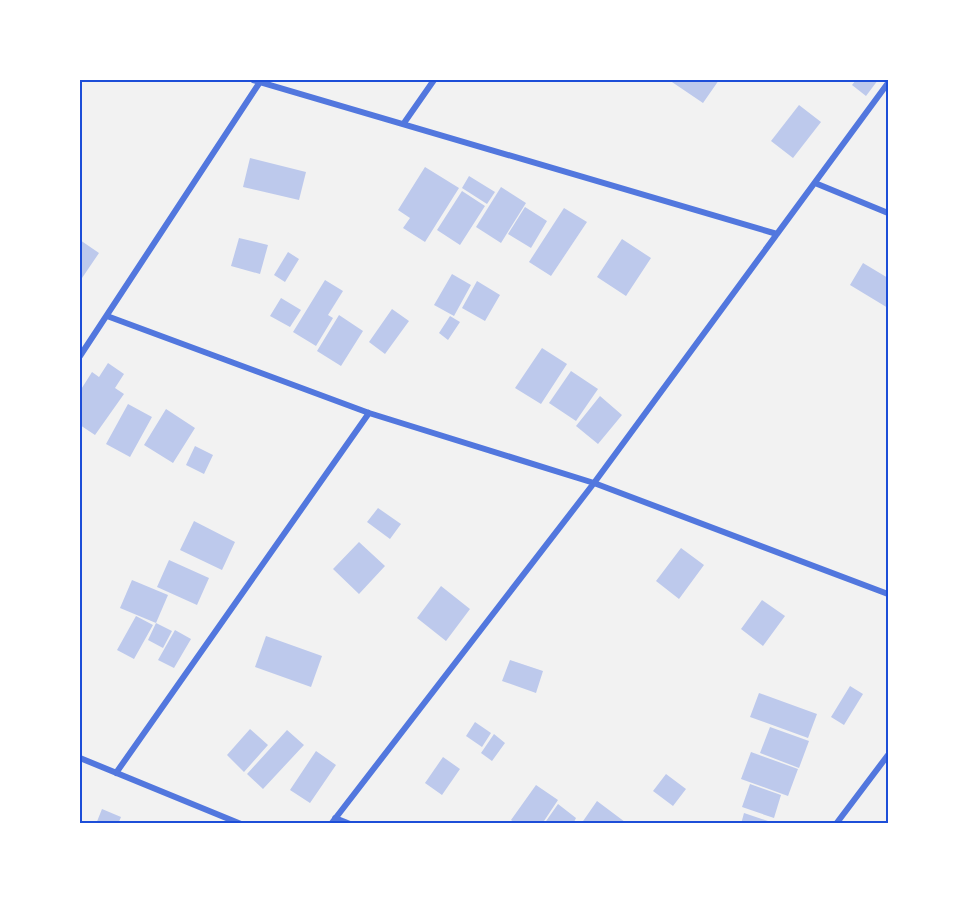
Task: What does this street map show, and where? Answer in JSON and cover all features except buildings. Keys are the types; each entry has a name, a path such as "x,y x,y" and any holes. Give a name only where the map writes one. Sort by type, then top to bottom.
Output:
{"street":[{"path":"404,123 434,80"},
{"path":"80,356 256,81 777,234"},
{"path":"350,824 333,821 594,483 888,83"},
{"path":"815,183 888,213"},
{"path":"107,316 369,413 594,483 888,594"},
{"path":"116,772 369,413"},
{"path":"836,824 888,755"},
{"path":"80,758 241,824"}]}
